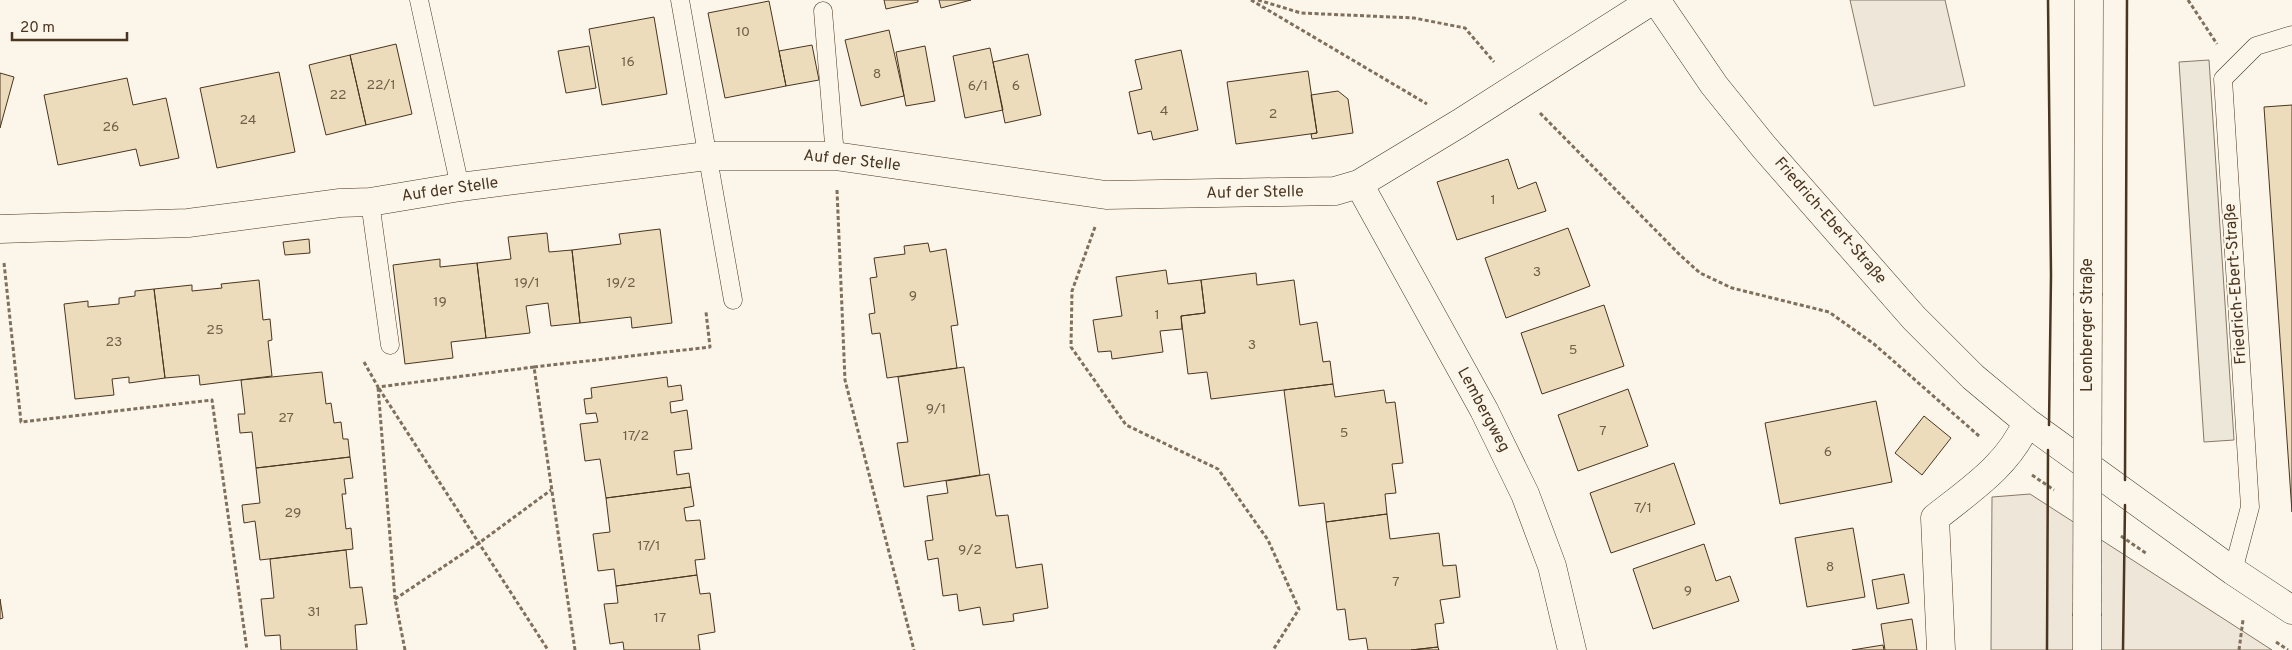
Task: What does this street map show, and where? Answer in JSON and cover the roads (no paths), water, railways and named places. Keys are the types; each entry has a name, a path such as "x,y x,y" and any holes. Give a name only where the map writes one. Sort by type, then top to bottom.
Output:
{"street":[{"name":"Auf der Stelle","path":"0,229 188,223 340,203 370,202 460,188 707,156 835,156 1106,195 1327,192 1359,184 1460,123 1655,0"},
{"name":"Friedrich-Ebert-Straße","path":"1655,0 1714,85 1764,147 1914,318 1973,377 2027,422 2232,571 2292,610"},
{"name":"Leonberger Straße","path":"2087,650 2089,0"},
{"name":"Lembergweg","path":"1359,184 1484,410 1525,494 1552,566 1572,650"},
{"path":"1941,650 1935,518 1996,469 2020,440 2027,422"}],"lane":[{"path":"419,0 460,188"},
{"path":"680,0 733,300"},
{"path":"823,11 835,156"},
{"name":"Friedrich-Ebert-Straße","path":"2232,571 2250,508 2223,79 2256,46 2292,34"},
{"path":"370,202 390,345"}]}
